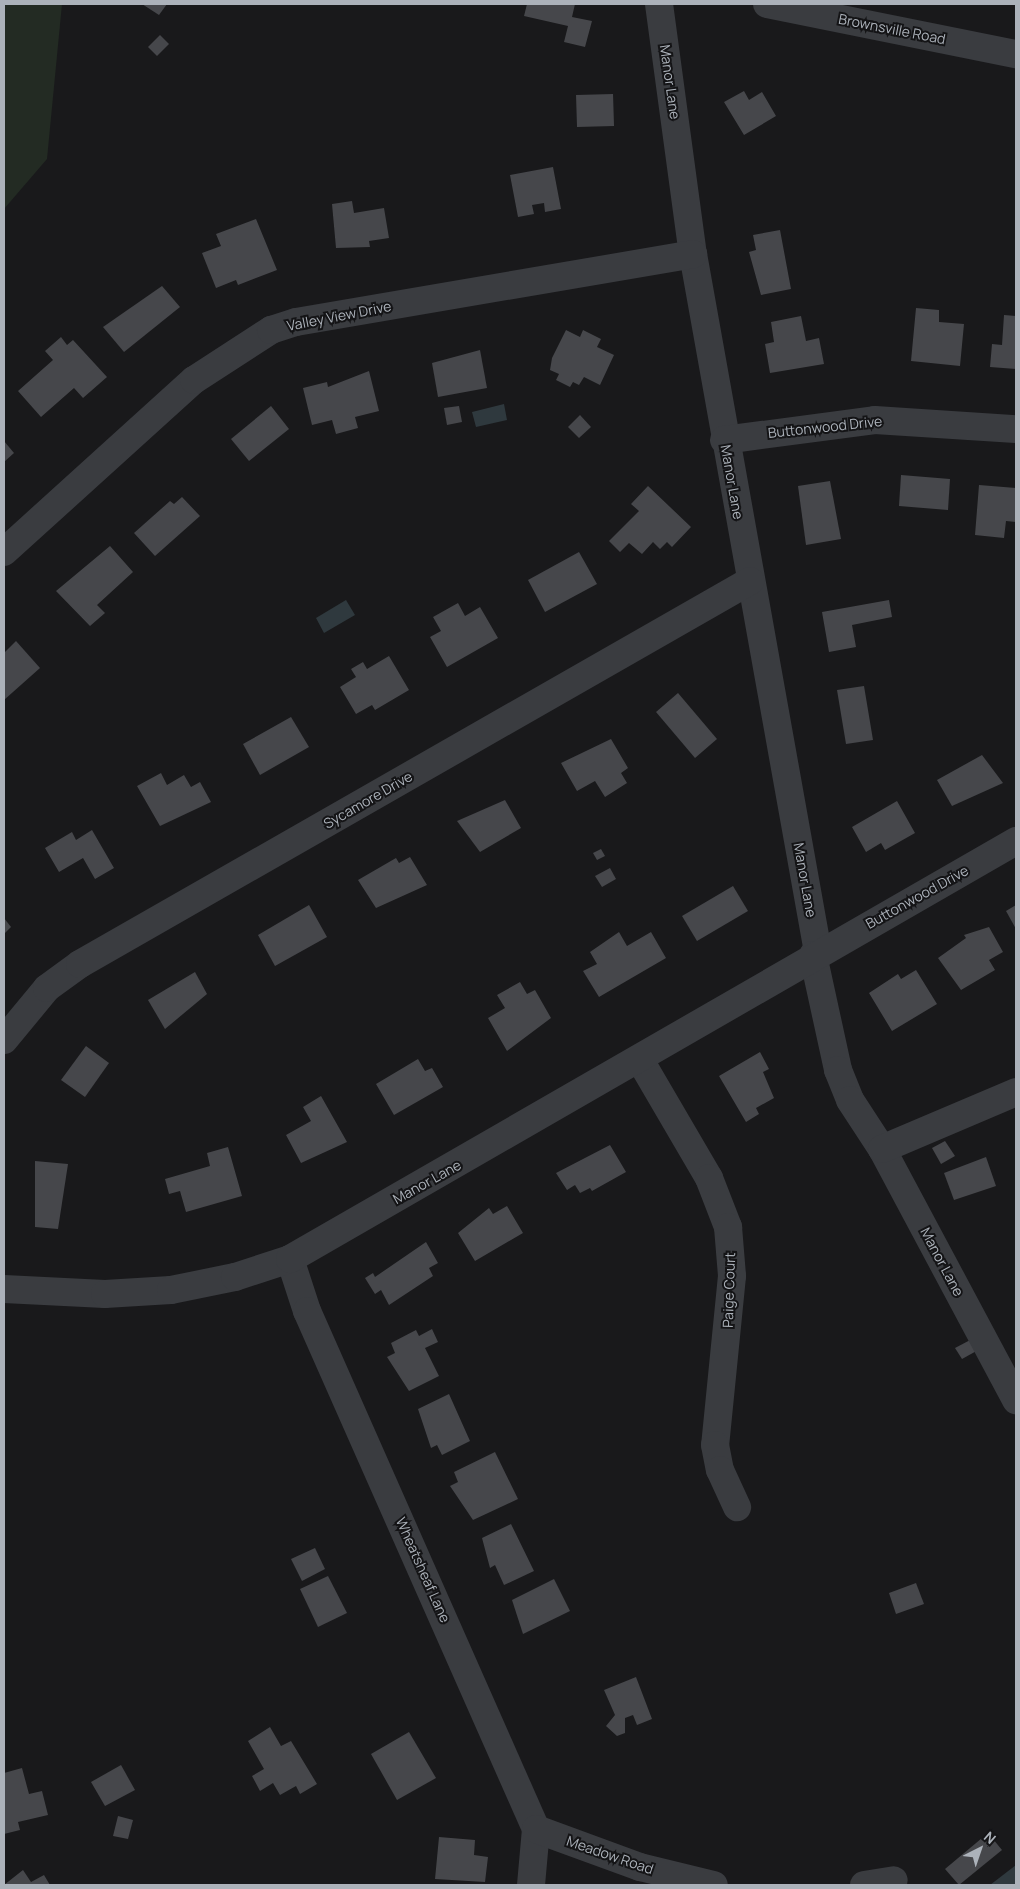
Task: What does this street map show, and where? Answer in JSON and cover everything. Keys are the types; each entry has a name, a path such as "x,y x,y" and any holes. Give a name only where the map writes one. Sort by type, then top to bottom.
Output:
{"street":[{"name":"Manor Lane","path":"659,4 692,254 838,1070 1016,1400"},
{"name":"Brownsville Road","path":"767,4 1016,54"},
{"name":"Valley View Drive","path":"4,552 194,380 271,330 296,322 692,254"},
{"name":"Buttonwood Drive","path":"724,440 875,420 1016,429"},
{"name":"Sycamore Drive","path":"4,1040 47,988 80,964 750,581"},
{"name":"Buttonwood Drive","path":"816,954 1016,841"},
{"name":"Manor Lane","path":"4,1289 105,1294 171,1290 235,1277 290,1259 640,1060 816,954"},
{"name":"Paige Court","path":"640,1060 709,1178 728,1227 732,1276 715,1445 720,1470 737,1507"},
{"path":"882,1149 1016,1092"},
{"name":"Wheatsheaf Lane","path":"290,1259 306,1311 536,1829"},
{"path":"536,1829 536,1880"},
{"name":"Meadow Road","path":"536,1829 640,1867 714,1885"},
{"path":"864,1885 894,1880"}],"shaded area":[{"path":"4,4 62,4 47,159 4,209"},
{"path":"504,404 507,420 476,427 472,412"},
{"path":"346,600 355,615 324,633 316,618"},
{"path":"1016,1865 1016,1885 990,1885"}],"building":[{"path":"142,4 167,4 159,15"},
{"path":"527,4 575,4 572,17 592,21 585,47 564,42 568,26 524,16"},
{"path":"160,35 169,44 157,56 148,47"},
{"path":"744,91 749,100 762,92 776,116 744,135 724,102"},
{"path":"613,94 614,126 577,127 576,95"},
{"path":"553,167 561,209 545,212 544,203 532,205 534,214 518,217 510,175"},
{"path":"352,201 354,213 384,208 389,238 369,241 370,247 336,248 332,204"},
{"path":"256,219 277,270 238,285 236,280 216,288 202,253 221,246 216,234"},
{"path":"780,230 791,289 761,295 749,252 756,250 753,235"},
{"path":"162,286 180,307 124,352 103,327"},
{"path":"916,308 939,310 939,322 964,324 960,366 911,361"},
{"path":"1004,315 1016,316 1016,369 990,367 992,344 1002,345"},
{"path":"801,316 806,341 819,338 824,364 770,373 765,344 774,342 771,322"},
{"path":"566,330 580,337 583,330 601,339 597,347 614,355 600,385 584,377 579,385 573,382 570,387 556,380 559,374 550,370 552,358"},
{"path":"61,337 67,345 73,340 107,377 83,398 74,388 41,417 18,391 53,360 45,351"},
{"path":"480,350 487,388 438,397 432,363"},
{"path":"369,371 379,411 355,417 358,428 336,434 332,420 312,425 303,388 327,382 328,387"},
{"path":"271,406 289,429 249,461 231,439"},
{"path":"459,406 462,422 447,425 444,408"},
{"path":"580,415 591,427 579,438 568,427"},
{"path":"4,441 14,453 4,462"},
{"path":"901,475 950,479 948,510 899,506"},
{"path":"830,481 841,539 806,545 798,486"},
{"path":"979,485 1016,488 1016,522 1006,521 1004,538 975,535"},
{"path":"648,486 691,527 672,547 667,542 660,549 653,542 642,554 629,543 620,552 609,541 639,511 631,504"},
{"path":"182,497 200,516 155,556 134,533 170,501 174,504"},
{"path":"110,546 133,572 97,605 105,613 90,626 56,591"},
{"path":"579,552 597,584 545,612 528,580"},
{"path":"889,600 892,617 852,625 856,647 829,652 822,612"},
{"path":"458,603 465,616 480,607 498,638 447,667 430,637 441,631 433,617"},
{"path":"16,641 40,668 4,700 4,653"},
{"path":"389,656 409,690 375,710 372,705 356,714 340,687 356,677 351,669 363,662 367,669"},
{"path":"864,686 873,740 846,744 837,690"},
{"path":"678,693 717,739 695,758 656,712"},
{"path":"291,717 309,747 260,775 243,744"},
{"path":"611,739 628,768 621,773 627,783 605,797 595,781 577,791 561,763"},
{"path":"982,755 1003,783 952,806 937,780"},
{"path":"161,773 167,785 184,775 191,787 200,782 211,802 160,826 137,786"},
{"path":"505,800 521,828 480,852 457,821"},
{"path":"897,801 915,833 885,850 881,843 866,852 852,827"},
{"path":"92,830 114,868 95,879 83,858 59,872 45,848 72,832 76,840"},
{"path":"601,849 605,856 597,860 593,853"},
{"path":"410,857 427,885 376,908 358,880 396,858 399,863"},
{"path":"610,868 616,879 602,887 595,876"},
{"path":"733,886 748,911 697,941 682,916"},
{"path":"309,905 327,937 275,966 258,935"},
{"path":"1016,905 1016,929 1006,911"},
{"path":"4,918 11,927 4,934"},
{"path":"989,927 1003,952 989,960 995,970 961,990 938,958 966,938 964,935"},
{"path":"619,932 627,946 651,932 666,958 599,997 583,971 597,964 590,952"},
{"path":"916,970 937,1004 892,1031 869,993 898,974 901,979"},
{"path":"195,972 207,994 165,1029 148,1000"},
{"path":"520,982 527,994 535,990 551,1018 507,1051 488,1018 505,1008 497,995"},
{"path":"86,1046 109,1063 85,1097 61,1080"},
{"path":"760,1052 769,1069 763,1072 774,1098 756,1108 759,1114 746,1122 719,1076"},
{"path":"418,1059 425,1071 432,1068 443,1087 394,1115 376,1084"},
{"path":"321,1096 347,1142 301,1163 286,1135 311,1121 303,1107"},
{"path":"945,1141 955,1156 941,1164 932,1148"},
{"path":"610,1145 626,1172 592,1191 590,1188 580,1193 575,1185 567,1190 556,1173"},
{"path":"228,1147 242,1196 186,1212 180,1191 169,1194 165,1179 210,1166 207,1153"},
{"path":"986,1157 996,1186 954,1200 944,1173"},
{"path":"35,1161 68,1164 58,1229 35,1227"},
{"path":"507,1206 523,1233 475,1261 458,1233 489,1208 493,1214"},
{"path":"426,1242 438,1263 429,1268 433,1276 389,1305 381,1290 375,1294 365,1278 373,1273 375,1277"},
{"path":"432,1329 438,1342 425,1348 439,1376 409,1391 387,1357 395,1353 391,1343 416,1330 419,1336"},
{"path":"974,1338 980,1349 962,1359 955,1348"},
{"path":"449,1394 470,1441 442,1455 437,1445 431,1448 418,1409"},
{"path":"495,1452 518,1499 473,1520 450,1486 458,1482 454,1472"},
{"path":"511,1524 534,1571 504,1585 495,1565 490,1568 482,1538"},
{"path":"315,1548 325,1569 302,1581 291,1559"},
{"path":"328,1576 347,1613 318,1627 300,1589"},
{"path":"554,1579 570,1611 523,1634 512,1600"},
{"path":"916,1583 924,1604 896,1614 889,1593"},
{"path":"636,1677 652,1719 637,1725 633,1715 625,1718 625,1733 617,1736 606,1726 615,1715 604,1690"},
{"path":"270,1727 281,1746 291,1741 317,1784 300,1794 296,1786 280,1795 273,1783 260,1791 252,1776 264,1769 248,1741"},
{"path":"409,1732 436,1778 397,1800 371,1754"},
{"path":"121,1765 135,1790 105,1806 91,1782"},
{"path":"22,1768 29,1794 42,1791 48,1815 18,1822 20,1830 4,1834 4,1773"},
{"path":"118,1816 133,1820 128,1839 113,1836"},
{"path":"988,1833 1002,1850 959,1885 945,1869"},
{"path":"439,1837 475,1840 474,1855 488,1857 485,1882 435,1879"},
{"path":"23,1870 31,1882 44,1875 50,1885 4,1885"}]}
